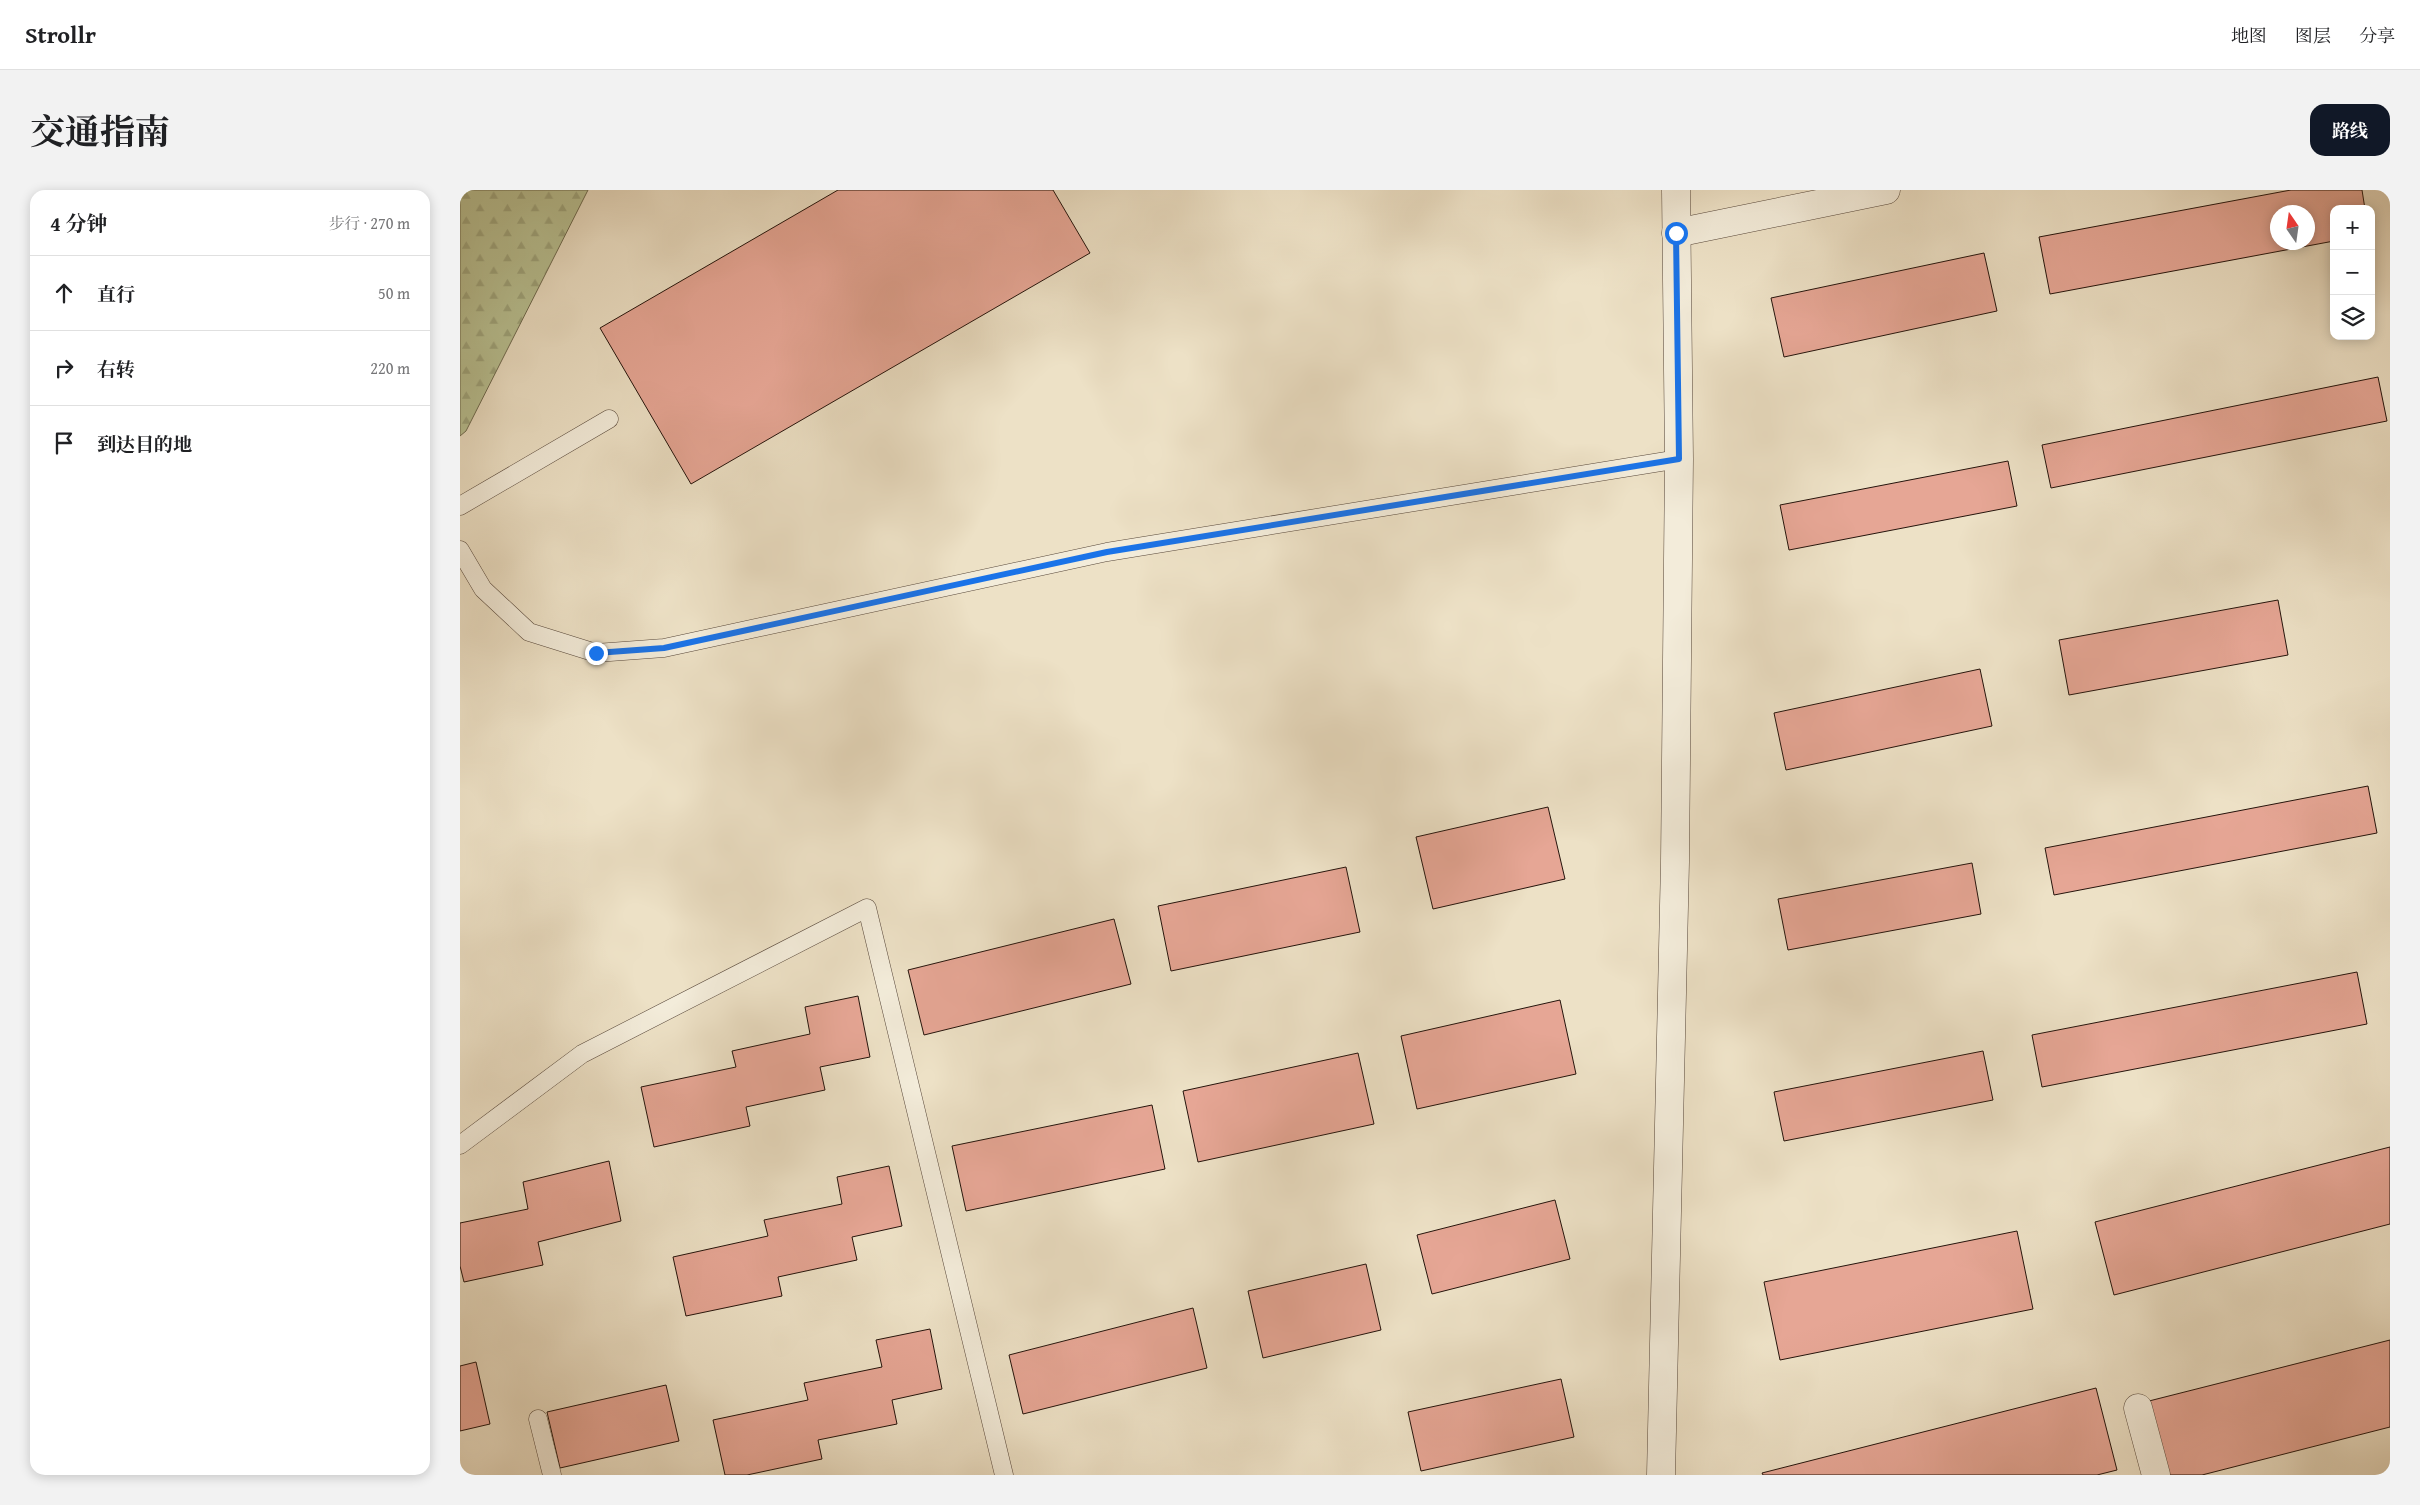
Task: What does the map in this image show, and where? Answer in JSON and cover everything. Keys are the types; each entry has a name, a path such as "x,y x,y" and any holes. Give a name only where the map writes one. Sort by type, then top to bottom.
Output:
{"street":[{"path":"1661,1475 1675,862 1679,459 1676,190"},
{"path":"1676,233 1886,190"},
{"path":"2138,1408 2156,1475"}],"lane":[{"path":"460,506 609,419"},
{"path":"460,550 484,589 529,632 596,653 664,648 1107,552 1679,459"},
{"path":"460,1145 582,1054 867,908 1004,1475"},
{"path":"538,1419 552,1475"}],"green space":[{"path":"460,190 588,190 466,431 460,436"}],"building":[{"path":"838,190 1053,190 1090,253 691,484 600,328"},
{"path":"2291,190 2362,190 2364,205 2330,205 2330,242 2315,245 2315,205 2270,205 2270,250 2286,250 2050,294 2039,237"},
{"path":"1984,253 1997,311 1784,357 1771,298"},
{"path":"2378,377 2387,421 2051,488 2042,445"},
{"path":"2008,461 2017,506 1789,550 1780,505"},
{"path":"2278,600 2288,655 2069,695 2059,640"},
{"path":"1980,669 1992,726 1786,770 1774,713"},
{"path":"2368,786 2377,833 2054,895 2045,848"},
{"path":"1548,807 1565,879 1433,909 1416,837"},
{"path":"1972,863 1981,914 1788,950 1778,899"},
{"path":"1346,867 1360,932 1171,971 1158,906"},
{"path":"1114,919 1131,984 924,1035 908,970"},
{"path":"2357,972 2367,1024 2042,1087 2032,1035"},
{"path":"858,996 870,1057 820,1067 825,1090 746,1107 750,1126 654,1147 641,1087 736,1067 732,1051 810,1034 805,1007"},
{"path":"1560,1000 1576,1074 1417,1109 1401,1036"},
{"path":"1983,1051 1993,1100 1784,1141 1774,1092"},
{"path":"1358,1053 1374,1124 1198,1162 1183,1091"},
{"path":"1152,1105 1165,1169 966,1211 952,1146"},
{"path":"2390,1147 2390,1224 2114,1295 2095,1222"},
{"path":"609,1161 621,1221 538,1242 543,1265 464,1282 460,1266 460,1223 528,1209 523,1182"},
{"path":"889,1166 902,1226 852,1237 857,1260 778,1277 782,1296 686,1316 673,1257 768,1236 764,1220 842,1204 837,1177"},
{"path":"1555,1200 1570,1259 1432,1294 1417,1235"},
{"path":"2017,1231 2033,1309 1780,1360 1764,1282"},
{"path":"1366,1264 1381,1330 1263,1358 1248,1291"},
{"path":"1193,1308 1207,1368 1023,1414 1009,1355"},
{"path":"930,1329 942,1389 892,1400 897,1424 818,1440 822,1459 747,1475 725,1475 713,1420 808,1400 804,1383 882,1367 876,1340"},
{"path":"2390,1340 2390,1427 2202,1475 2167,1475 2149,1401"},
{"path":"476,1362 490,1424 460,1431 460,1366"},
{"path":"1561,1379 1574,1437 1421,1471 1408,1412"},
{"path":"666,1385 679,1441 560,1468 547,1412"},
{"path":"2096,1388 2117,1470 2097,1475 1763,1475 1762,1473"}],"route":[{"path":"596,653 664,648 1107,552 1679,459 1676,233"}]}
